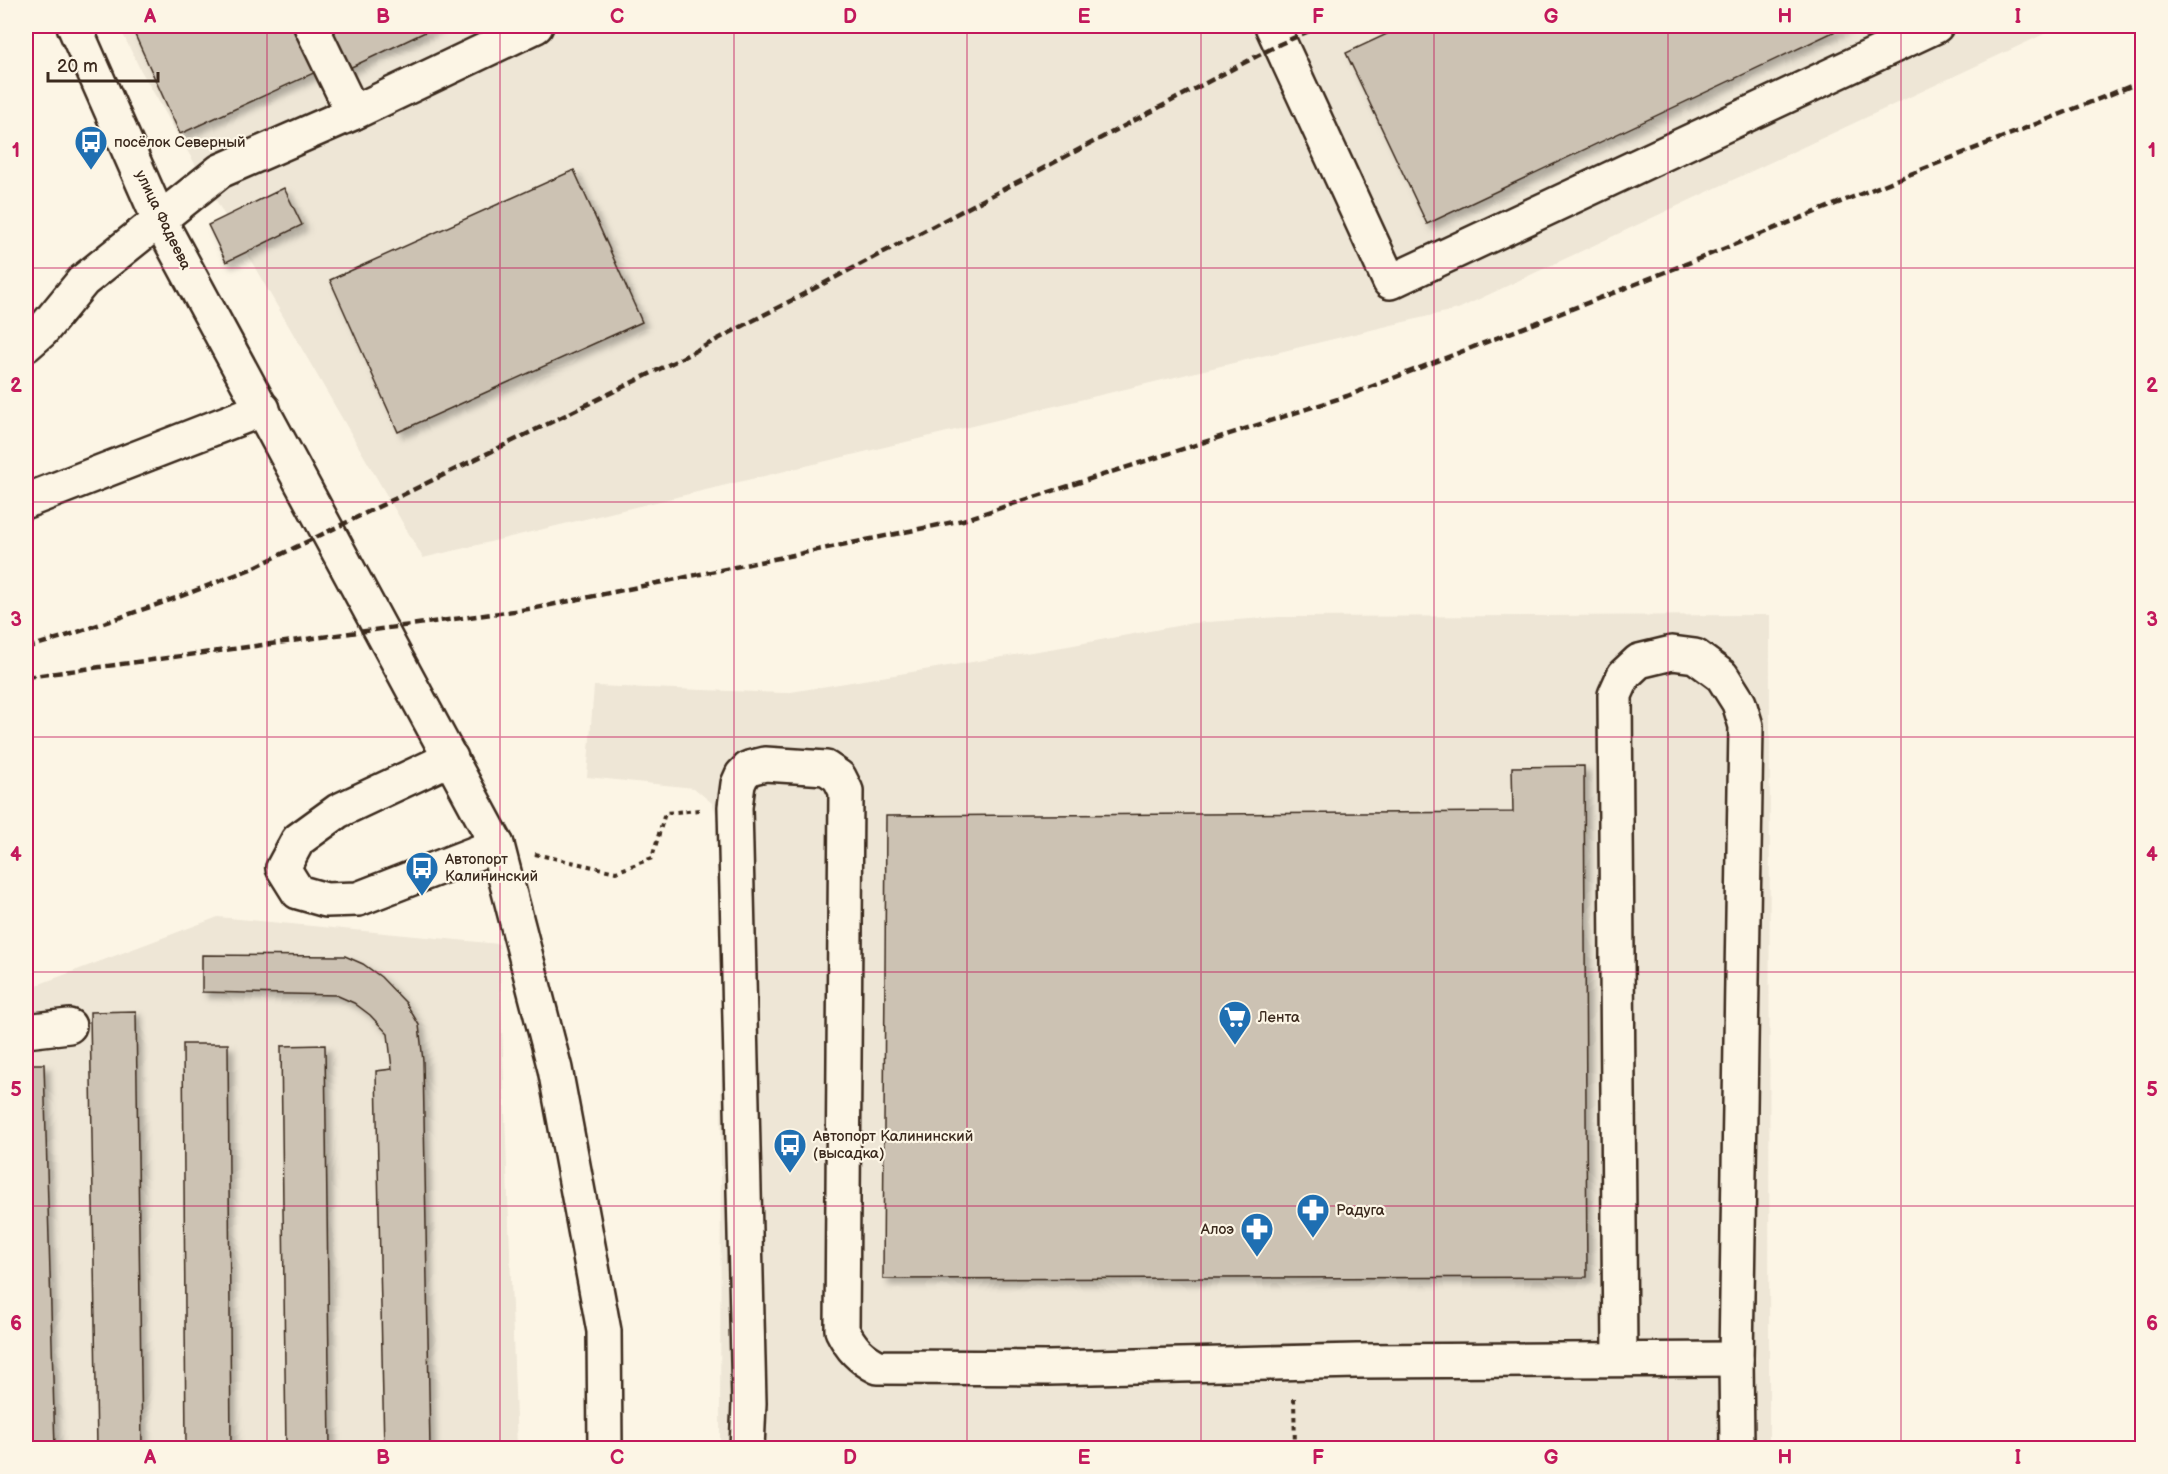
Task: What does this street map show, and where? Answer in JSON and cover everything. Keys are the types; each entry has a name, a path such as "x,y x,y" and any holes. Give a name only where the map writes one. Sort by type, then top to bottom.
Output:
{"street":[{"name":"улица Фадеева","path":"74,26 159,219 497,845 555,1069 604,1331 605,1449"},
{"path":"311,26 353,113"},
{"path":"26,345 42,331 83,281 220,171 353,113 536,26"},
{"path":"1272,26 1390,282 1936,26"},
{"path":"26,501 263,409"},
{"path":"1620,1358 1615,695 1624,675 1639,661 1672,653 1695,656 1722,676 1739,703 1746,726 1736,1359 1737,1449"},
{"path":"451,758 338,811 298,840 283,868 298,892 326,900 358,899 497,845"},
{"path":"747,1449 749,1403 735,807 738,784 742,775 749,768 765,764 826,768 839,777 846,791 842,1330 851,1347 865,1360 878,1367 1070,1368 1620,1358 1736,1359"},
{"path":"26,1031 69,1026"}],"path":[{"path":"497,845 616,872 652,858 665,813"},
{"path":"1294,1363 1295,1449"}],"shaded area":[{"path":"119,26 2061,26 1458,309 423,558 140,69"},
{"path":"1770,615 1769,1448 720,1448 722,830 712,803 694,788 587,777 594,686 785,693 1193,623 1280,617"},
{"path":"218,917 499,944 517,1448 26,1448 26,988"}],"building":[{"path":"131,26 295,26 316,72 180,134"},
{"path":"318,26 438,26 341,72"},
{"path":"1404,26 1846,26 1427,224 1346,53"},
{"path":"574,170 642,322 398,432 330,280"},
{"path":"284,188 302,225 226,262 208,225"},
{"name":"Лента","path":"1584,766 1587,1277 883,1279 886,816 1513,812 1512,767"},
{"path":"202,955 345,956 363,964 381,977 406,1003 419,1025 423,1061 430,1448 384,1448 376,1071 392,1069 388,1034 370,1015 354,1003 336,995 202,992"},
{"path":"136,1011 142,1448 97,1448 90,1012"},
{"path":"183,1044 228,1044 231,1448 186,1448"},
{"path":"325,1045 330,1448 286,1448 281,1046"},
{"path":"26,1064 44,1064 55,1448 26,1448"}],"railway":[{"path":"26,648 179,597 253,568 678,360 1280,44 1320,26"},
{"path":"26,677 536,608 963,520 1347,396 1618,291 2142,80"}],"place":[{"name":"посёлок Северный","path":"91,171"},
{"name":"Автопорт Калининский","path":"422,897"},
{"name":"Лента","path":"1235,1046"},
{"name":"Автопорт Калининский (высадка)","path":"790,1174"},
{"name":"Радуга","path":"1313,1239"},
{"name":"Алоэ","path":"1257,1258"}]}
